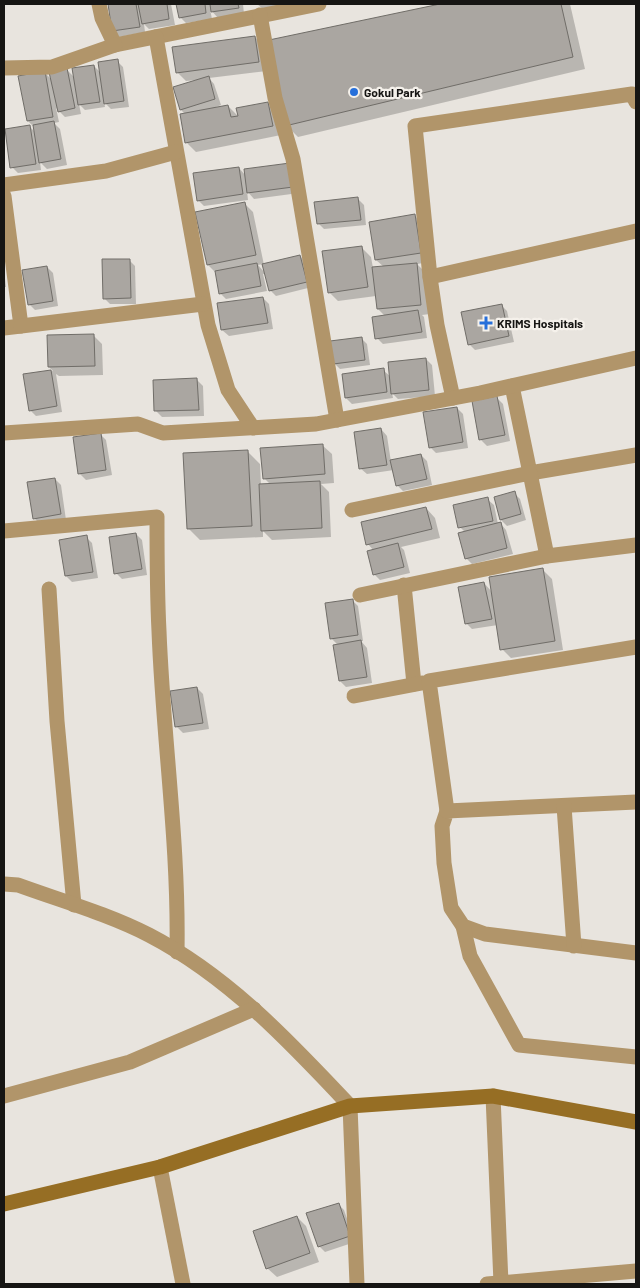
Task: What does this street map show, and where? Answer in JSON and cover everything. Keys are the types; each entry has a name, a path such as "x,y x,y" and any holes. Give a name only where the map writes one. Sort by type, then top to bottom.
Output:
{"street":[{"path":"99,4 102,18 115,45"},
{"path":"4,68 52,67 115,45 319,4"},
{"path":"260,15 274,98 293,158 337,420"},
{"path":"156,37 203,304 228,390 253,428"},
{"path":"453,398 437,325 430,277 415,126 632,94 636,102"},
{"path":"4,185 106,172 176,152"},
{"path":"4,196 22,326"},
{"path":"430,277 636,231"},
{"path":"4,328 203,304"},
{"path":"4,433 138,424 163,433 253,428 337,420 512,386 636,358"},
{"path":"512,386 547,556"},
{"path":"352,510 530,473 636,455"},
{"path":"4,531 157,517 159,631 174,818 178,908 176,952"},
{"path":"360,594 547,556 636,545"},
{"path":"404,585 421,683 447,811 442,826 444,863 451,908 463,926 470,956 519,1044 636,1057"},
{"path":"49,589 57,721 74,904"},
{"path":"354,696 636,647"},
{"path":"447,811 636,802"},
{"path":"564,806 574,946"},
{"path":"4,884 18,885 74,904 150,936 176,952 238,995 254,1009 284,1036 350,1106 357,1284"},
{"path":"463,926 485,934 636,953"},
{"path":"4,1096 130,1062 254,1009"},
{"path":"493,1096 494,1284 600,1280 636,1271"},
{"path":"4,1204 160,1167 350,1106 493,1096 636,1122"},
{"path":"160,1167 182,1284"}],"building":[{"path":"108,4 136,4 140,27 112,31"},
{"path":"138,4 167,4 169,19 142,24"},
{"path":"176,4 205,4 206,13 179,18"},
{"path":"210,4 238,4 239,8 211,12"},
{"name":"Gokul Park","path":"440,4 561,4 573,57 285,126 269,40"},
{"path":"255,36 259,62 176,73 172,47"},
{"path":"118,59 124,101 104,104 98,62"},
{"path":"94,65 100,102 78,105 72,68"},
{"path":"67,68 75,108 58,112 49,72"},
{"path":"45,71 53,117 27,121 18,76"},
{"path":"209,76 215,99 180,110 173,87"},
{"path":"268,102 273,126 185,143 180,114 228,105 231,117 238,116 236,108"},
{"path":"54,121 61,159 39,163 33,125"},
{"path":"30,125 36,164 10,168 5,129"},
{"path":"290,163 293,187 247,193 244,169"},
{"path":"239,167 243,194 197,201 193,173"},
{"path":"358,197 361,220 317,224 314,202"},
{"path":"245,202 256,255 207,265 195,212"},
{"path":"415,214 421,253 375,260 369,222"},
{"path":"362,246 368,287 328,293 322,251"},
{"path":"300,255 307,282 269,291 262,264"},
{"path":"102,259 130,259 131,298 103,299"},
{"path":"257,263 261,286 219,294 215,271"},
{"path":"417,263 421,305 377,309 372,267"},
{"path":"47,266 53,301 28,305 22,270"},
{"path":"263,297 268,323 221,330 217,303"},
{"path":"502,304 509,336 468,345 461,312"},
{"path":"418,310 422,332 375,339 372,317"},
{"path":"94,334 95,366 48,367 47,335"},
{"path":"362,337 365,360 333,364 330,341"},
{"path":"426,358 429,390 391,394 388,362"},
{"path":"384,368 387,392 345,398 342,374"},
{"path":"51,370 57,406 29,411 23,374"},
{"path":"197,378 199,410 154,411 153,380"},
{"path":"497,396 505,435 479,440 472,401"},
{"path":"457,407 463,442 429,448 423,412"},
{"path":"381,428 387,465 359,469 354,432"},
{"path":"101,433 106,470 78,474 73,437"},
{"path":"323,444 325,474 263,479 260,448"},
{"path":"248,450 252,526 187,529 183,453"},
{"path":"421,454 427,479 396,486 390,460"},
{"path":"55,478 61,514 33,519 27,482"},
{"path":"320,481 322,528 261,531 259,484"},
{"path":"515,491 521,514 500,520 494,497"},
{"path":"488,497 493,521 458,528 453,505"},
{"path":"426,507 432,529 366,545 361,522"},
{"path":"501,522 507,548 465,559 458,533"},
{"path":"136,533 142,569 114,574 109,537"},
{"path":"87,535 93,572 65,576 59,540"},
{"path":"398,543 404,567 373,575 367,551"},
{"path":"543,568 555,641 500,650 489,577"},
{"path":"484,582 492,619 465,624 458,587"},
{"path":"353,599 358,635 330,639 325,603"},
{"path":"361,640 367,677 339,681 333,645"},
{"path":"197,687 203,723 175,727 170,691"},
{"path":"339,1203 350,1236 318,1247 306,1213"},
{"path":"297,1216 310,1253 266,1269 253,1231"}],"place":[{"name":"Gokul Park","path":"354,92"},
{"name":"KRIMS Hospitals","path":"486,323"}]}
